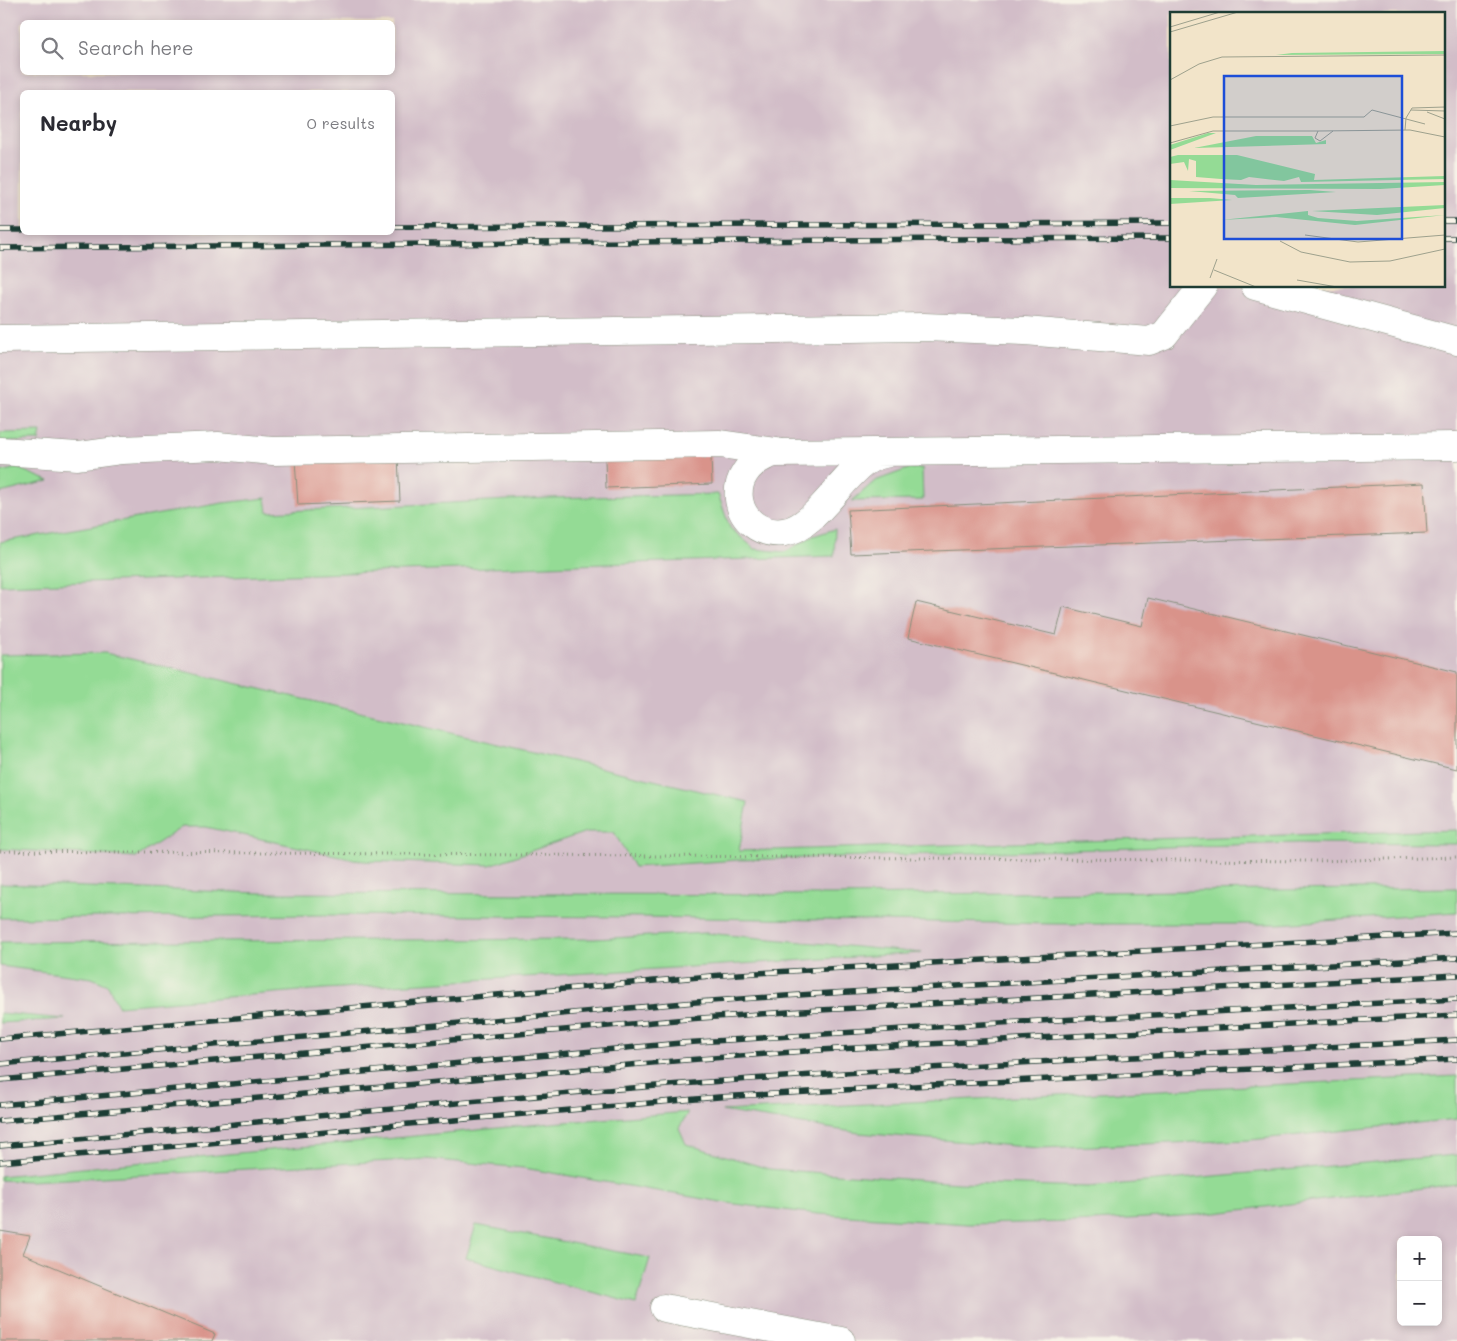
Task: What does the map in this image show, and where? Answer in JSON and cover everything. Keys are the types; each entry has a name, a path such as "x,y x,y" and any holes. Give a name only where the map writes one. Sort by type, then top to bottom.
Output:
{"lane":[{"path":"0,339 924,327 1025,331 1149,341 1164,335 1201,288"},
{"path":"1262,288 1457,341"},
{"path":"0,451 78,456 122,450 218,446 273,451 720,444 786,454"},
{"path":"892,452 881,454 864,462 800,526 787,532 774,532 761,528 750,521 743,510 739,498 739,486 743,474 761,456 774,453 1457,446"},
{"path":"664,1308 841,1341"}],"path":[{"path":"0,851 1316,861 1457,858"}],"shaded area":[{"path":"0,0 1457,0 1457,1341 0,1341"}],"green space":[{"path":"41,432 39,441 0,442 0,433"},
{"path":"17,468 49,481 0,493 0,472"},
{"path":"922,468 923,500 852,501 875,481 908,469"},
{"path":"718,494 730,528 755,549 785,552 813,536 835,529 834,556 0,585 0,542 223,503 266,498 268,512 550,498"},
{"path":"105,653 748,802 739,851 1457,830 1457,844 1298,843 738,860 634,867 614,832 586,832 490,865 363,861 206,827 182,827 137,857 0,849 0,655"},
{"path":"0,884 261,893 832,895 1457,888 1457,912 1278,924 1054,924 645,917 322,915 0,918"},
{"path":"706,933 922,953 324,989 118,1006 108,985 92,978 0,966 0,942 594,939"},
{"path":"0,1013 65,1019 0,1023"},
{"path":"1457,1076 1457,1119 1250,1140 1039,1148 859,1133 722,1111"},
{"path":"688,1112 679,1128 686,1144 769,1169 959,1183 1088,1187 1457,1155 1457,1184 1198,1215 1074,1222 968,1224 818,1214 727,1203 524,1168 426,1159 31,1181 0,1180 0,1176 540,1124"},
{"path":"476,1225 650,1258 636,1304 466,1258"}],"building":[{"path":"711,455 712,484 606,488 605,459"},
{"path":"398,456 400,501 298,505 295,460"},
{"path":"1424,483 1427,533 851,554 848,510"},
{"path":"1148,598 1457,672 1457,769 908,638 916,602 1056,635 1063,607 1142,626"},
{"path":"0,1231 30,1236 23,1254 215,1334 212,1341 0,1341"}],"railway":[{"path":"1444,221 1457,221"},
{"path":"395,227 1170,223"},
{"path":"0,230 20,230"},
{"path":"0,248 1170,238"},
{"path":"1444,238 1457,238"},
{"path":"0,1039 722,975 1457,933"},
{"path":"0,1064 696,1002 1457,958"},
{"path":"0,1080 687,1019 1457,975"},
{"path":"0,1105 681,1043 1000,1023 1457,999"},
{"path":"0,1121 686,1060 820,1050 1457,1015"},
{"path":"0,1146 443,1104 709,1082 989,1064 1457,1040"},
{"path":"0,1162 719,1097 1457,1059"}]}
